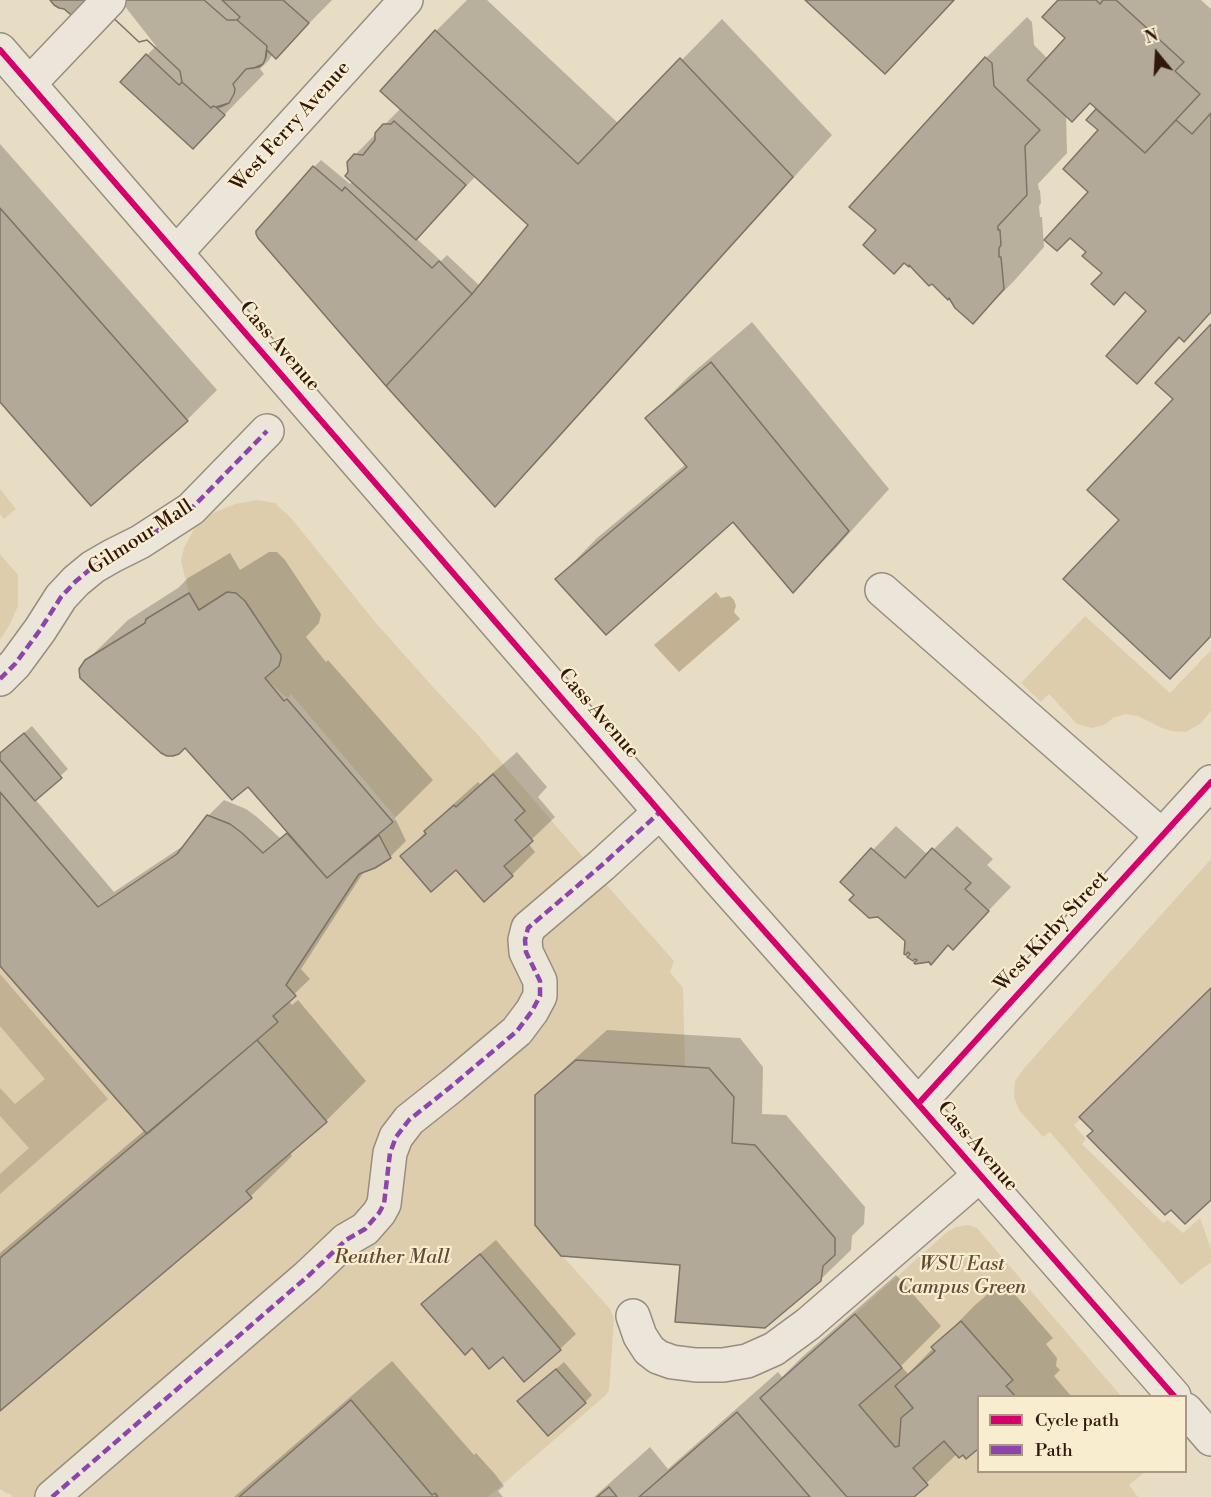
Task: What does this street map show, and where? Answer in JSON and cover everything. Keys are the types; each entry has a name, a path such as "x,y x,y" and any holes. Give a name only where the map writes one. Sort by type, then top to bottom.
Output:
{"street":[{"path":"29,84 109,0"},
{"name":"West Ferry Avenue","path":"176,253 406,0"},
{"name":"Cass Avenue","path":"0,50 660,812 1173,1395"},
{"name":"Gilmour Mall","path":"0,680 40,630 60,597 76,581 93,567 140,542 191,509 267,431"},
{"path":"882,590 1162,836"},
{"name":"West Kirby Street","path":"918,1104 1211,782"},
{"path":"52,1497 346,1240 365,1229 384,1204 390,1153 396,1137 409,1120 517,1031 540,996 540,981 526,952 525,940 528,928 660,812"},
{"path":"633,1316 640,1336 649,1350 658,1357 672,1362 696,1365 723,1365 747,1361 774,1349 808,1324 980,1175"},
{"path":"1187,1412 1211,1439"}],"green space":[{"path":"0,489 16,509 4,519 0,514"},
{"name":"Reuther Mall","path":"257,500 275,503 291,518 376,623 478,735 674,961 670,972 683,988 685,1067 576,1060 535,1095 535,1225 610,1309 614,1321 609,1390 488,1497 438,1497 435,1493 432,1495 351,1401 239,1497 13,1497 0,1489 0,1411 252,1198 246,1191 317,1111 257,1040 277,1023 273,1016 295,996 286,985 359,874 391,858 379,835 397,819 291,694 287,698 265,678 279,666 281,655 245,601 236,593 227,592 199,610 189,593 181,561 184,548 194,529 213,513 235,504"},
{"path":"0,554 18,575 18,606 0,640"},
{"path":"1085,616 1170,693 1211,650 1211,711 1200,724 1186,732 1171,731 1138,716 1125,714 1113,718 1104,725 1092,728 1077,724 1049,694 1041,702 1021,683"},
{"path":"1211,859 1211,991 1074,1125 1086,1139 1082,1144 1163,1223 1168,1220 1183,1233 1200,1218 1211,1249 1211,1262 1181,1285 1050,1132 1043,1137 1019,1110 1014,1097 1015,1081"},
{"path":"0,966 147,1134 0,1258"},
{"name":"WSU East Campus Green","path":"968,1225 977,1228 1120,1395 1014,1395 1006,1386 1013,1379 961,1321 931,1347 935,1351 895,1385 913,1408 901,1418 899,1446 895,1447 859,1405 901,1368 855,1314 947,1232 956,1227"},
{"path":"944,1441 959,1458 963,1455 966,1459 977,1450 977,1473 1144,1473 1129,1485 1138,1497 914,1497 928,1485 913,1468"}],"shaded area":[{"path":"716,592 721,598 730,596 734,600 736,606 734,612 740,619 679,672 654,645"},
{"path":"0,974 108,1099 0,1194 0,1174 29,1148 0,1116 0,1088 15,1104 45,1079 0,1026"}],"building":[{"path":"50,0 93,0 76,19"},
{"path":"118,0 204,0 227,20 237,20 240,17 222,0 283,0 309,23 276,59 267,50 263,64 246,69 233,84 234,94 229,103 216,107 225,115 193,149 120,82 146,54 179,85 182,82 180,71 147,40 139,42 107,12"},
{"path":"118,0 204,0 227,20 237,20 267,46 265,60 259,67 246,69 233,84 234,94 229,103 211,108 182,82 180,71 147,40 139,42 107,12"},
{"path":"805,0 954,0 885,74"},
{"path":"1058,0 1096,0 1100,4 1103,0 1116,0 1184,62 1175,71 1200,94 1145,153 1090,103 1072,122 1027,80 1065,38 1042,17"},
{"path":"435,30 578,164 680,58 793,177 495,507 386,386 472,294 528,225 380,91"},
{"path":"985,57 992,63 994,86 1040,130 1025,146 1027,195 998,226 1001,245 999,257 1001,257 1004,289 973,324 955,308 949,298 948,300 932,284 929,286 909,265 909,267 904,263 894,274 863,245 876,230 849,207"},
{"path":"1096,109 1145,153 1176,120 1192,134 1211,113 1211,312 1184,342 1179,337 1137,384 1106,356 1146,311 1125,292 1114,305 1091,284 1102,273 1082,256 1086,252 1070,238 1057,251 1044,240 1088,192 1063,169 1098,130 1086,120"},
{"path":"394,121 466,185 416,240 345,176 348,172 347,162 354,154 363,155 375,140 375,133 383,124 391,124"},
{"path":"313,166 342,191 345,187 432,268 439,261 472,294 386,386 256,234 256,231"},
{"path":"0,208 188,421 91,506 0,402"},
{"path":"1211,324 1211,636 1170,679 1063,579 1119,520 1087,490 1173,399 1155,383"},
{"path":"711,362 849,531 793,593 733,522 606,635 555,579 687,467 645,418"},
{"path":"227,592 236,593 245,601 281,655 279,666 265,678 284,701 287,699 393,822 327,878 248,787 232,800 185,748 173,756 161,753 80,678 79,669 85,660 189,593 199,610"},
{"path":"24,733 62,778 35,801 0,760 0,753"},
{"path":"493,774 525,811 515,820 533,841 504,866 513,876 484,902 456,870 431,892 400,856 426,834 424,831 454,805 456,807"},
{"path":"0,792 98,907 177,854 207,815 230,824 263,853 287,833 327,878 379,835 391,858 359,874 286,985 296,996 273,1016 278,1022 147,1134 0,966"},
{"path":"871,848 905,878 932,848 971,883 965,889 989,911 953,950 948,945 931,965 929,962 915,964 917,960 913,961 907,957 910,954 908,952 904,954 905,941 878,917 869,918 849,900 854,895 840,882"},
{"path":"1211,988 1211,1200 1185,1224 1171,1210 1165,1215 1087,1136 1093,1131 1079,1117"},
{"path":"257,1040 327,1122 246,1191 252,1198 0,1411 0,1258"},
{"path":"576,1060 709,1068 734,1097 732,1143 755,1145 835,1238 835,1255 823,1266 821,1281 765,1328 675,1322 680,1265 561,1256 535,1225 535,1095"},
{"path":"480,1254 561,1350 524,1382 503,1357 489,1369 472,1348 465,1355 421,1304"},
{"path":"855,1314 902,1368 859,1405 895,1447 899,1446 901,1418 913,1408 895,1386 935,1351 931,1347 961,1321 1013,1380 1006,1386 1014,1395 977,1395 977,1450 966,1459 963,1455 959,1458 944,1441 913,1468 928,1485 914,1497 847,1497 760,1398"},
{"path":"556,1369 586,1403 548,1436 517,1401"},
{"path":"351,1400 432,1495 435,1493 438,1497 239,1497"},
{"path":"737,1412 810,1497 639,1497"},
{"path":"609,1487 617,1497 597,1497"}],"marked path":[{"path":"0,679 15,664 61,597 76,581 93,567 140,542 191,509 267,431"},
{"path":"52,1497 307,1277 346,1240 365,1229 384,1204 390,1153 396,1137 409,1120 517,1031 532,1011 540,996 540,981 526,952 525,940 528,928 660,812"}],"cycle path":[{"path":"0,50 720,881 1173,1395"},
{"path":"918,1104 1211,782"}]}
